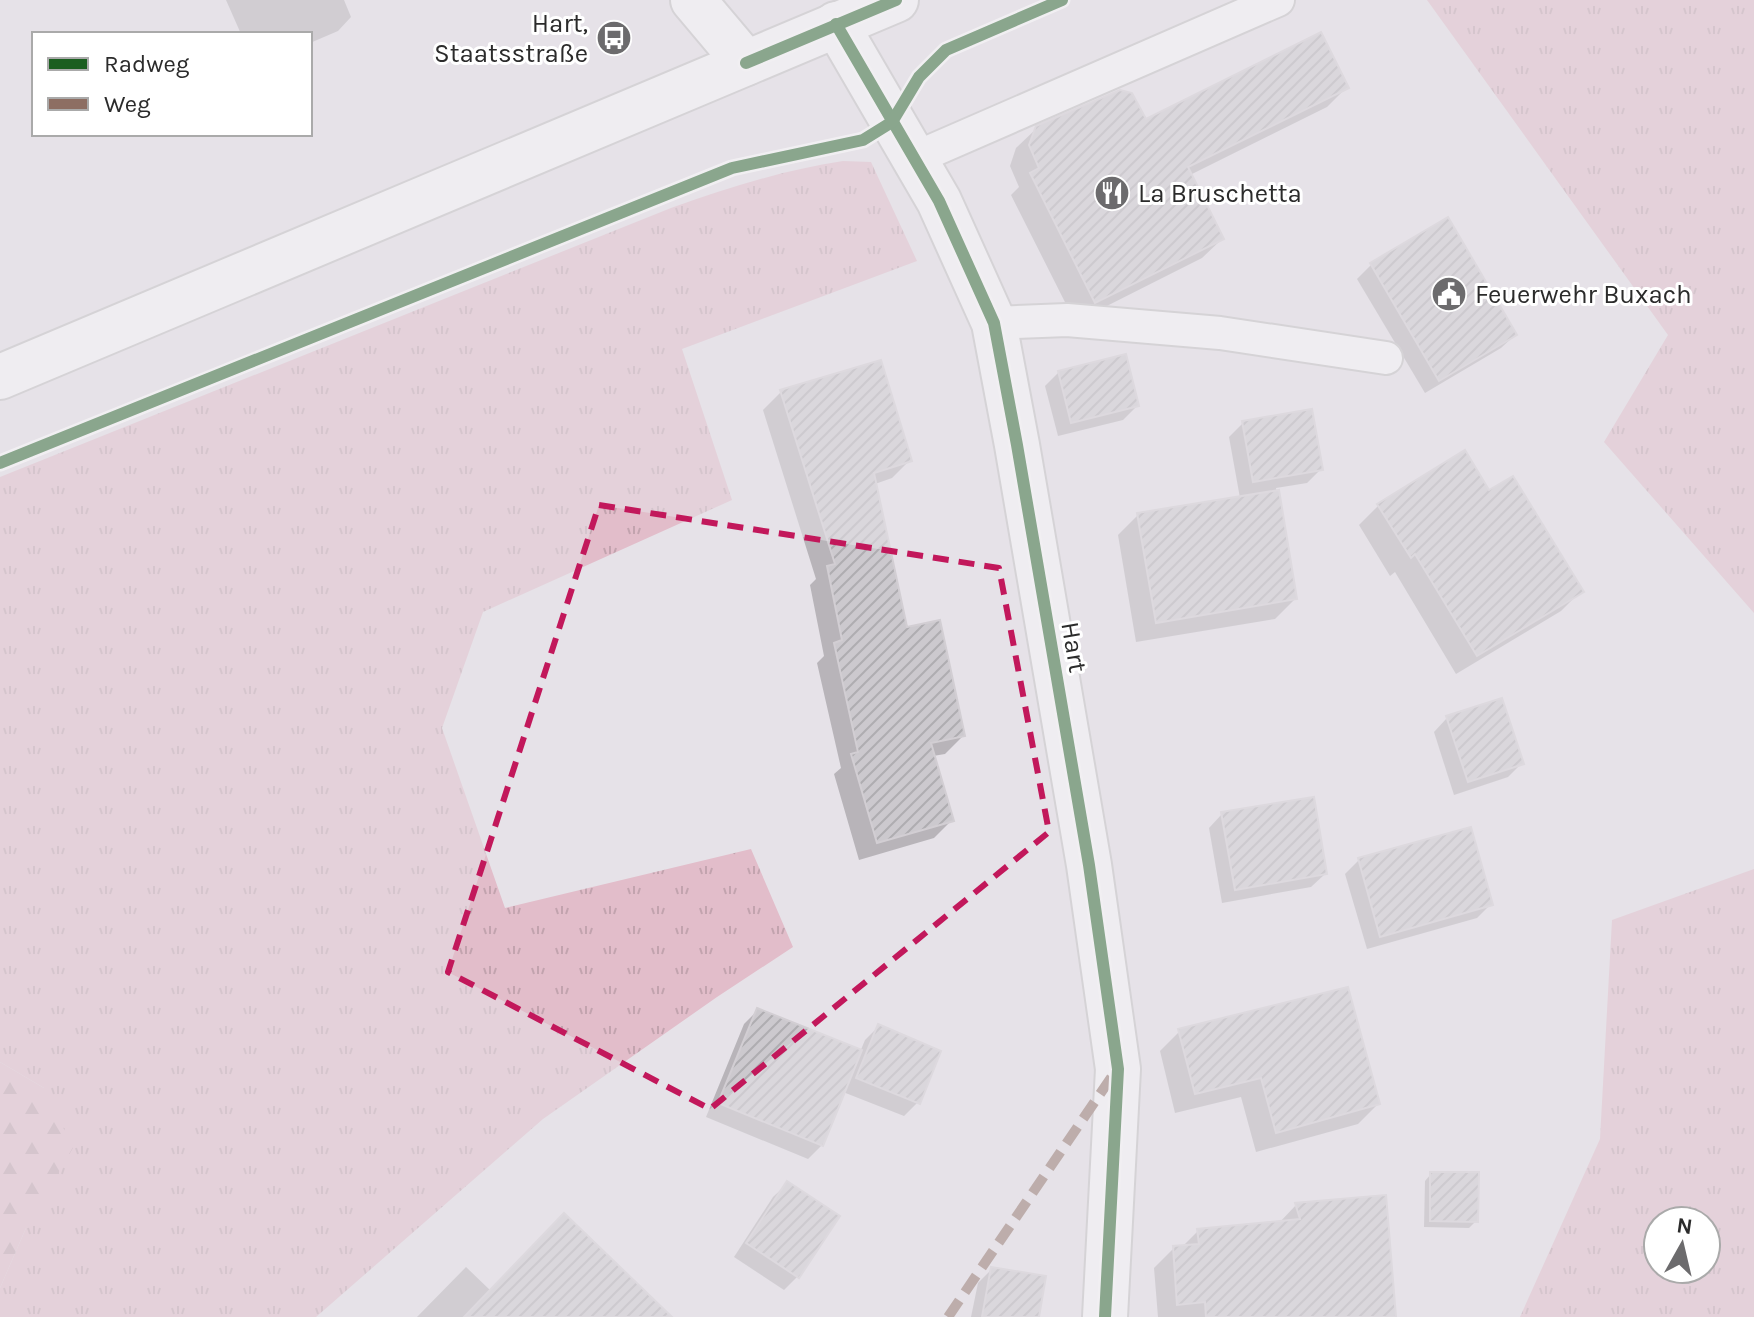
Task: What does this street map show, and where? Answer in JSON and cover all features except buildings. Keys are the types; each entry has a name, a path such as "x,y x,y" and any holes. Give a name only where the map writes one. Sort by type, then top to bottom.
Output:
{"street":[{"path":"693,0 746,63"},
{"path":"0,377 896,0"},
{"name":"Hart","path":"836,24 939,201 994,323 1086,850 1118,1069 1105,1317"}],"lane":[{"path":"913,159 1278,0"},
{"path":"994,323 1067,320 1220,333 1386,358"}],"highlighted area":[{"path":"599,505 999,568 1049,832 710,1109 448,972"}],"green space":[{"path":"1427,0 1754,0 1754,613 1604,442 1668,335"},
{"path":"843,161 871,162 917,261 682,349 732,500 483,612 442,728 505,908 751,849 793,947 543,1119 316,1317 0,1317 0,1288 26,1228 44,1088 0,1062 0,477 671,208 756,180"},
{"path":"1754,869 1754,1317 1520,1317 1600,1139 1612,920"},
{"path":"0,1062 44,1088 73,1148 26,1228 0,1288"}],"marked path":[{"path":"948,1317 1115,1072"}],"cycle path":[{"path":"746,63 896,0"},
{"path":"0,463 732,168 863,140 892,122 919,77 946,50 1062,0"},
{"path":"836,24 939,201 994,323 1089,865 1118,1069 1105,1317"}],"place":[{"name":"Hart, Staatsstraße","path":"614,38"},
{"name":"La Bruschetta","path":"1112,193"},
{"name":"Feuerwehr Buxach","path":"1449,294"}]}
